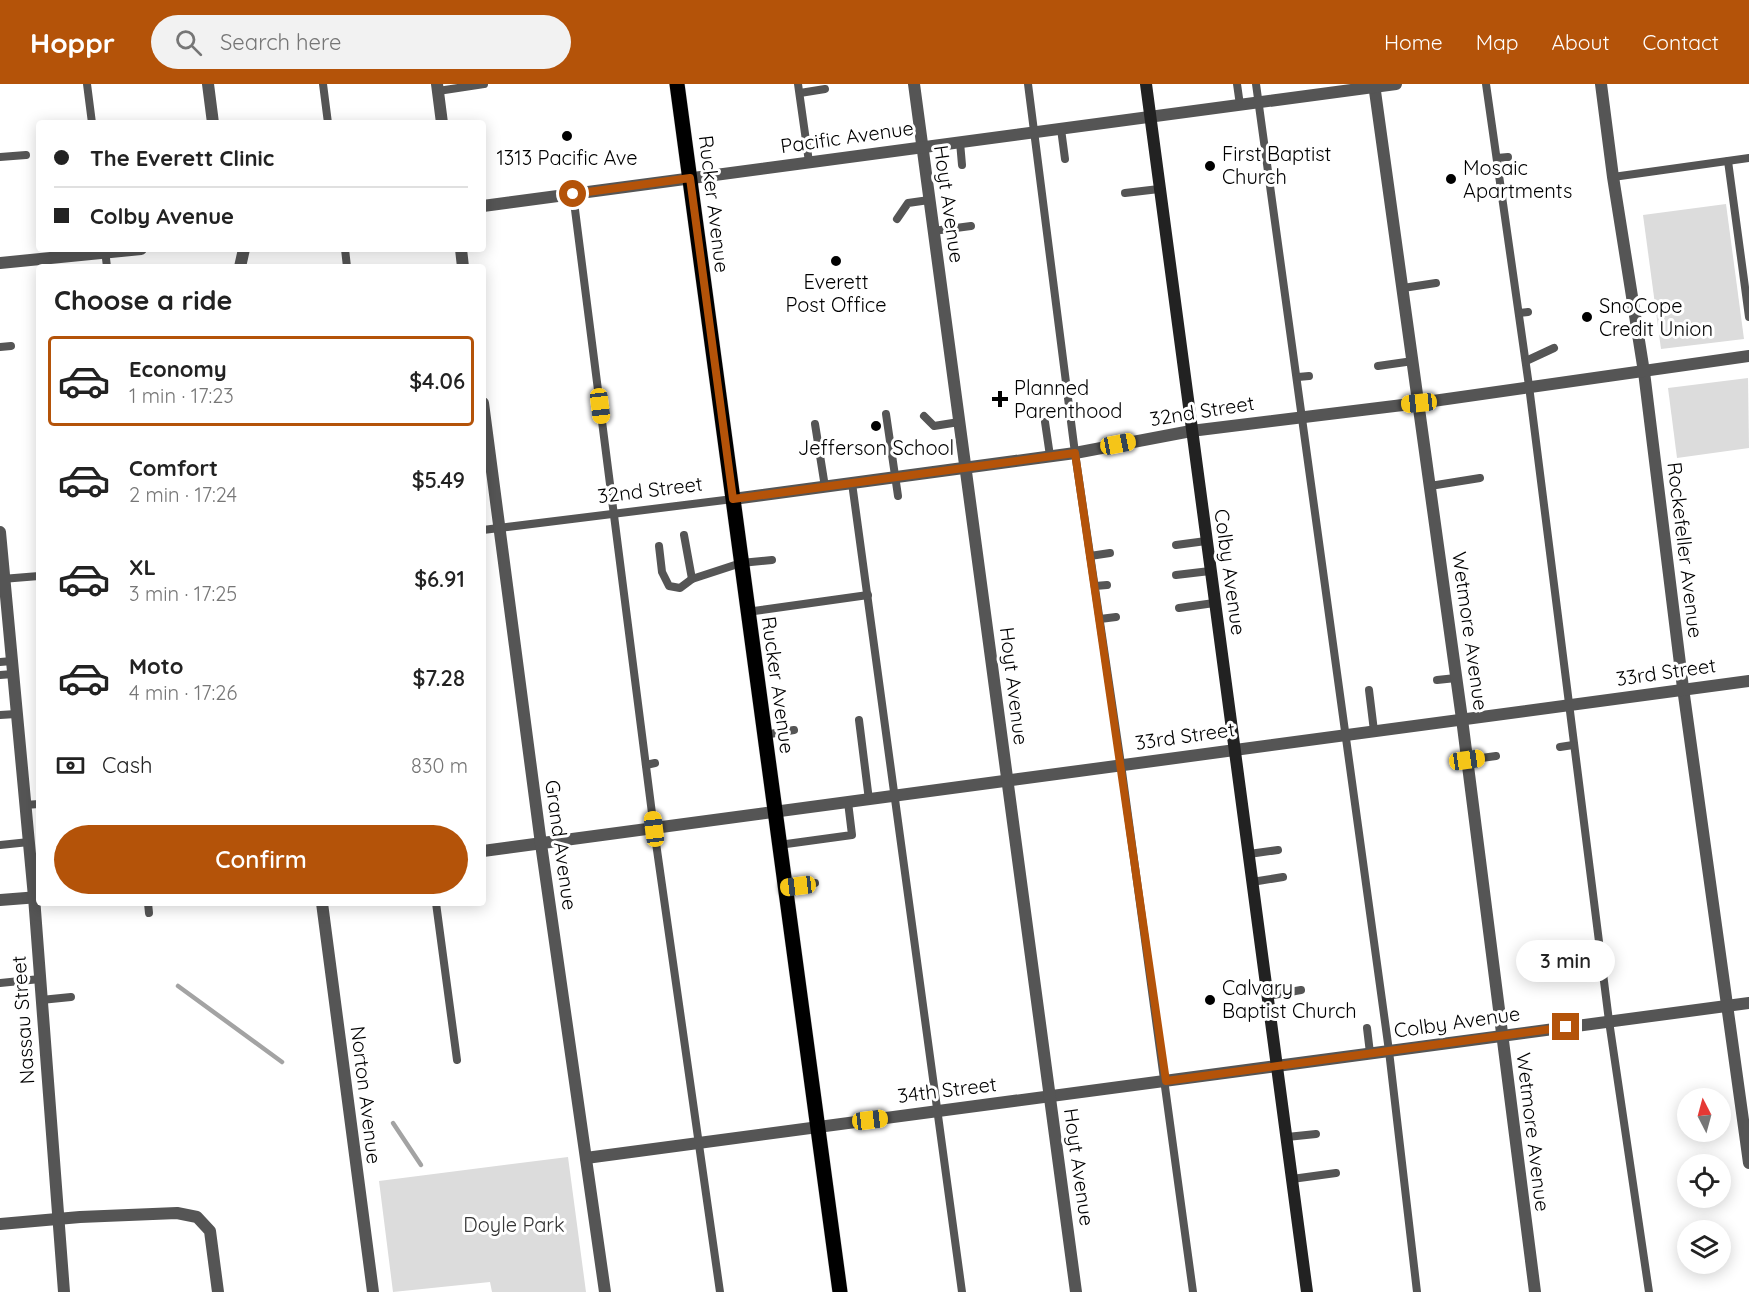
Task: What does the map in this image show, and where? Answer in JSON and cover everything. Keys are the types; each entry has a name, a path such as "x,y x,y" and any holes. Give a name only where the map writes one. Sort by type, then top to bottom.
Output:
{"main road":[{"name":"Rucker Avenue","path":"677,84 840,1292"},
{"name":"Colby Avenue","path":"1146,84 1307,1292"}],"street":[{"path":"208,84 213,120"},
{"name":"Hoyt Avenue","path":"914,84 1076,1292"},
{"name":"Pacific Avenue","path":"486,206 1396,84"},
{"name":"Rockefeller Avenue","path":"1601,84 1612,177 1644,372 1683,688 1749,1163"},
{"name":"Wetmore Avenue","path":"1375,85 1462,719 1535,1292"},
{"path":"437,88 442,120"},
{"path":"0,263 97,252"},
{"name":"32nd Street","path":"733,499 1075,453 1191,431 1419,403 1749,356"},
{"name":"Grand Avenue","path":"486,424 541,844 605,1292"},
{"name":"Nassau Street","path":"0,532 4,626 16,714 28,842 35,863 36,897"},
{"name":"33rd Street","path":"486,851 1568,706 1683,688 1749,681"},
{"path":"0,900 36,897"},
{"name":"Nassau Street","path":"36,906 41,1000 64,1292"},
{"name":"Norton Avenue","path":"322,906 373,1292"},
{"name":"Colby Avenue","path":"1277,1066 1749,1003"},
{"name":"34th Street","path":"586,1158 1277,1066"},
{"path":"0,1224 177,1213 197,1217 210,1231 218,1292"}],"lane":[{"path":"87,84 92,120"},
{"path":"323,84 328,120"},
{"path":"437,88 484,84"},
{"path":"798,84 809,162"},
{"path":"1028,84 1075,453 1166,1081 1193,1292"},
{"path":"1237,84 1240,105"},
{"path":"1256,84 1346,735 1360,806 1417,1292"},
{"path":"1486,84 1526,361 1609,1021 1649,1292"},
{"path":"800,93 825,89"},
{"path":"1061,129 1065,159"},
{"path":"960,142 963,165"},
{"path":"0,157 26,155"},
{"path":"1497,158 1508,157"},
{"path":"1612,177 1749,158"},
{"path":"1728,161 1749,317"},
{"path":"1125,193 1160,189"},
{"path":"573,194 654,829 720,1292"},
{"path":"897,219 908,203 929,200"},
{"path":"933,231 970,226"},
{"path":"1403,288 1436,283"},
{"path":"1519,313 1528,312"},
{"path":"0,347 11,346"},
{"path":"1526,361 1554,348"},
{"path":"1378,366 1413,362"},
{"path":"1298,377 1309,376"},
{"path":"886,414 898,496"},
{"path":"924,416 934,426 959,422"},
{"path":"1045,422 1050,456"},
{"path":"815,424 825,487"},
{"path":"1430,486 1480,478"},
{"path":"852,483 896,796 927,1065 937,1111 962,1292"},
{"name":"32nd Street","path":"486,530 733,499"},
{"path":"684,535 692,579"},
{"path":"1176,545 1206,541"},
{"path":"659,546 662,572 669,586 680,588 692,579 741,563 772,560"},
{"path":"1090,556 1110,553"},
{"path":"1176,575 1210,571"},
{"path":"2,579 36,576"},
{"path":"1095,586 1107,585"},
{"path":"747,612 868,595"},
{"path":"1179,608 1214,603"},
{"path":"1100,619 1116,617"},
{"path":"0,675 8,665"},
{"path":"1437,680 1456,678"},
{"path":"1369,690 1374,731"},
{"path":"0,715 16,714"},
{"path":"859,720 869,800"},
{"path":"764,735 794,730"},
{"path":"1560,747 1573,746"},
{"path":"1467,760 1496,756"},
{"path":"646,765 655,763"},
{"path":"779,845 852,835 848,802"},
{"path":"25,805 36,804"},
{"path":"0,845 28,842"},
{"path":"1249,854 1278,850"},
{"path":"1252,882 1283,877"},
{"path":"785,887 815,883"},
{"path":"148,906 149,913"},
{"path":"436,906 457,1060"},
{"path":"0,983 40,979"},
{"path":"1268,996 1301,990"},
{"path":"41,1000 71,997"},
{"path":"1366,1028 1371,1053"},
{"path":"1287,1137 1316,1134"},
{"path":"1292,1179 1336,1173"}],"green space":[{"path":"1726,204 1744,339 1661,349 1643,215"},
{"path":"1748,378 1749,448 1677,458 1668,388"},
{"name":"Doyle Park","path":"568,1157 586,1292 492,1292 490,1282 393,1292 379,1181"}],"waterway":[{"path":"178,986 282,1062"},
{"path":"393,1123 421,1165"}],"place":[{"name":"1313 Pacific Ave","path":"567,136"},
{"name":"First Baptist Church","path":"1210,166"},
{"name":"Mosaic Apartments","path":"1451,179"},
{"name":"Everett Post Office","path":"836,261"},
{"name":"SnoCope Credit Union","path":"1587,317"},
{"name":"Planned Parenthood","path":"1000,399"},
{"name":"Jefferson School","path":"876,426"},
{"name":"Calvary Baptist Church","path":"1210,1000"}],"route":[{"path":"573,194 690,178 733,499 1075,453 1166,1081 1566,1027"}]}
